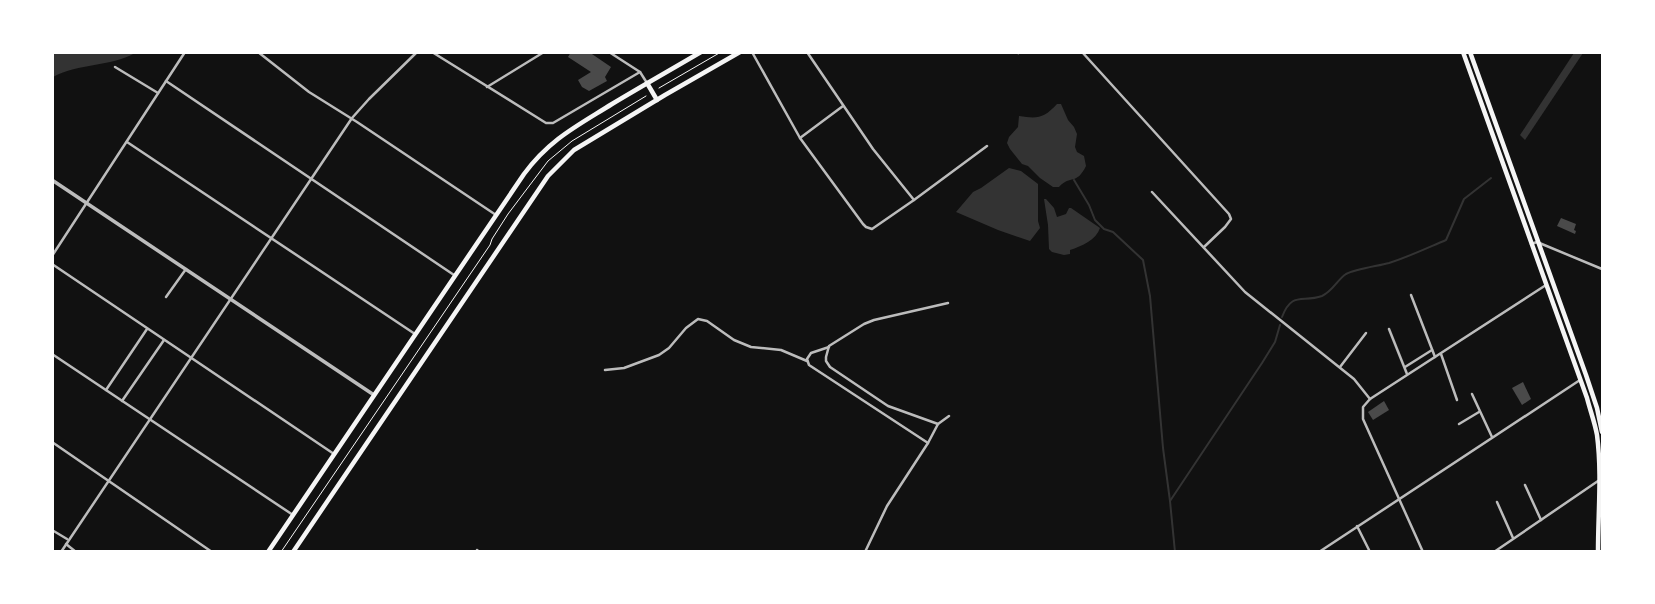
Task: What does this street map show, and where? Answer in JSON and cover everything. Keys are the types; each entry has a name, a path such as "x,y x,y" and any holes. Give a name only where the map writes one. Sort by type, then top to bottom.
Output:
{"main road":[{"path":"268,551 524,173 561,135 701,52"},
{"path":"293,551 548,176 574,150 740,52"},
{"path":"1463,52 1587,398 1596,433 1601,480 1598,551"},
{"path":"1470,52 1586,375 1600,417 1602,432"},
{"path":"647,83 657,100"}],"street":[{"path":"52,256 184,52"},
{"path":"258,52 309,92 496,215"},
{"path":"61,551 352,118 417,52"},
{"path":"432,52 546,123 553,123 640,72"},
{"path":"487,88 544,52"},
{"path":"609,52 640,72 647,83"},
{"path":"752,52 800,138 866,227 872,229 987,146"},
{"path":"807,52 873,149 914,200"},
{"path":"1082,52 1229,214 1231,219 1204,247"},
{"path":"115,67 158,93"},
{"path":"166,81 455,276"},
{"path":"800,138 843,106"},
{"path":"127,142 415,335"},
{"path":"52,180 374,395"},
{"path":"1152,192 1245,292 1340,367 1370,399"},
{"path":"1531,244 1537,242 1602,269"},
{"path":"52,264 334,454"},
{"path":"166,297 186,269"},
{"path":"1423,551 1363,419 1363,407 1370,399 1546,285"},
{"path":"1411,295 1435,358"},
{"path":"807,361 812,351 829,346 869,321 947,303"},
{"path":"605,370 622,369 659,355 698,319 751,347 781,350 807,361 820,373 928,443"},
{"path":"1389,328 1408,376"},
{"path":"106,390 147,329"},
{"path":"1340,367 1366,333"},
{"path":"122,401 164,340"},
{"path":"829,346 826,361 833,370 888,406 938,424"},
{"path":"1404,367 1432,350"},
{"path":"52,354 293,515"},
{"path":"1441,354 1457,400"},
{"path":"1319,551 1580,380"},
{"path":"1472,394 1492,437"},
{"path":"1459,424 1479,412"},
{"path":"864,551 887,506 938,424 949,416"},
{"path":"52,442 212,551"},
{"path":"1493,551 1601,480 1602,488"},
{"path":"1525,485 1541,520"},
{"path":"1497,502 1513,538"},
{"path":"1357,526 1370,551"},
{"path":"52,530 69,540"},
{"path":"66,544 76,551"}],"shaded area":[{"path":"53,52 135,52 135,53 53,77"},
{"path":"1574,53 1583,53 1525,140 1520,135"},
{"path":"1061,104 1074,127 1077,134 1075,147 1077,152 1084,156 1086,166 1076,178 1059,187 1053,187 1022,164 1007,143 1018,127 1019,116 1040,116"},
{"path":"1009,168 1021,171 1038,184 1040,228 1030,241 956,212 973,192"},
{"path":"1044,199 1054,208 1057,217 1066,214 1071,208 1100,228 1098,232 1088,242 1070,250 1070,254 1052,252 1049,249"}],"building":[{"path":"571,52 589,52 611,67 605,77 607,81 589,91 582,87 578,80 591,72 568,57"},
{"path":"1561,218 1576,224 1575,234 1557,226"},
{"path":"1523,382 1531,399 1522,405 1512,388"},
{"path":"1384,401 1389,410 1373,420 1368,412"}],"waterway":[{"path":"1282,317 1294,301 1322,296 1346,274 1396,261 1446,240 1464,199 1491,178"},
{"path":"1074,180 1095,220 1104,229 1113,232 1143,260 1150,296 1170,501"},
{"path":"1175,552 1170,501 1262,363 1275,342 1280,325"}]}
